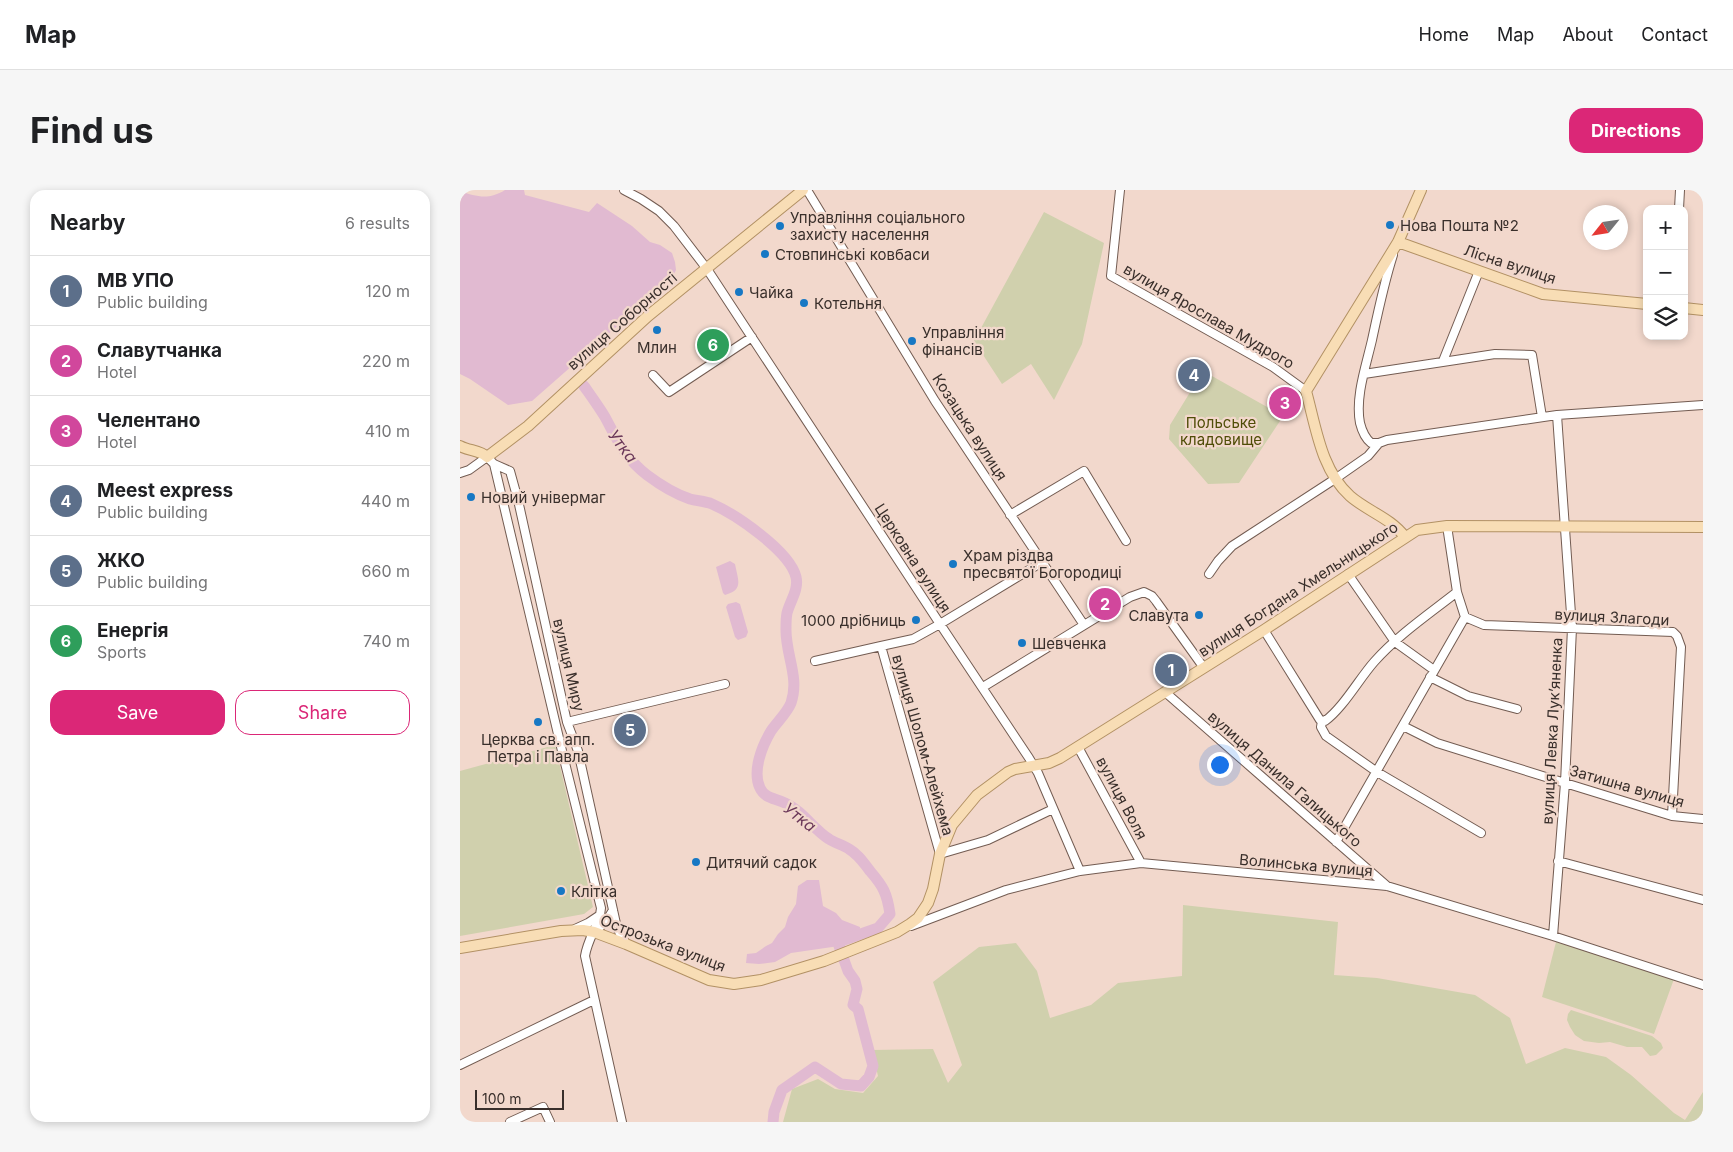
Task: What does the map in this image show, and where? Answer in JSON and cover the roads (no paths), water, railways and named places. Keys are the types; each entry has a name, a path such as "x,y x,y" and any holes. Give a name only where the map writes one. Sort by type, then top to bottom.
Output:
{"main road":[{"name":"вулиця Соборності","path":"491,460 648,316 805,190"},
{"path":"1405,537 1400,530 1387,520 1354,499 1335,479 1325,458 1306,391 1398,242 1421,190"},
{"name":"Лісна вулиця","path":"1398,242 1543,294 1643,304"},
{"path":"1688,308 1703,310"},
{"name":"вулиця Миру","path":"460,446 466,450 483,453 491,460"},
{"path":"1387,520 1417,530"},
{"path":"1387,520 1395,532 1395,543"},
{"name":"вулиця Богдана Хмельницького","path":"824,961 902,930 918,918 928,903 933,889 940,854 952,825 977,795 1008,772 1033,764 1055,761 1264,630 1417,530 1446,526 1703,527"},
{"name":"Острозька вулиця","path":"460,948 572,930 594,932 709,980 734,984 761,980 824,961"}],"street":[{"name":"Церковна вулиця","path":"624,190 659,211 674,226 707,268 1033,764 1080,870"},
{"name":"Козацька вулиця","path":"805,190 935,401 1084,625"},
{"name":"вулиця Ярослава Мудрого","path":"1120,190 1111,276 1273,367 1306,391"},
{"path":"1679,205 1680,190"},
{"path":"1398,242 1387,274 1360,399 1360,423 1366,438 1371,443 1558,415 1703,405"},
{"path":"1442,361 1478,271"},
{"path":"653,375 670,392 752,337"},
{"path":"1364,374 1495,354 1532,355 1542,417"},
{"name":"вулиця Левка Лукʼяненка","path":"1553,936 1565,783 1572,628 1558,415"},
{"path":"1209,574 1232,546 1368,456 1379,443"},
{"name":"вулиця Соборності","path":"460,473 491,460"},
{"name":"вулиця Миру","path":"491,460 510,471 567,722 578,752 613,910 619,932 626,944"},
{"name":"вулиця Миру","path":"491,460 600,903 600,915 586,947 585,956 622,1122"},
{"path":"1010,515 1084,471 1126,541"},
{"path":"1336,842 1465,617 1457,592 1446,526"},
{"name":"вулиця Шолом-Алейхема","path":"940,854 881,646 913,639 1042,562"},
{"path":"1348,574 1395,642 1432,674 1468,696 1517,709"},
{"path":"1322,721 1328,719 1336,710 1374,661 1457,592"},
{"path":"983,687 1130,597 1140,593 1148,594 1156,601 1204,668"},
{"name":"вулиця Злагоди","path":"1465,617 1484,625 1673,632 1677,636 1680,647 1672,816"},
{"path":"1264,630 1322,721"},
{"path":"815,661 881,646"},
{"path":"567,722 725,684"},
{"name":"вулиця Данила Галицького","path":"1165,692 1387,886"},
{"path":"1322,721 1321,727 1326,736 1377,772 1481,833"},
{"name":"Затишна вулиця","path":"1403,726 1437,743 1565,783 1672,816 1703,819"},
{"name":"вулиця Воля","path":"1078,747 1141,863"},
{"path":"940,854 988,840 1054,810"},
{"path":"1558,861 1703,900"},
{"name":"Волинська вулиця","path":"902,930 1006,890 1080,870 1141,863 1387,886 1553,936 1703,986"},
{"path":"594,932 607,920 613,910"},
{"path":"572,930 600,915"},
{"path":"460,1065 594,1000"},
{"path":"510,1122 543,1107 550,1122"}],"waterway":[{"name":"Утка","path":"584,386 605,417 622,448 647,475 673,492 690,499 707,502 734,516 773,545 792,567 797,582 787,613 786,638 793,675 793,693 789,707 764,744 759,759 758,781 762,792 791,806 823,835 856,854 884,890 887,901 890,914 878,928 841,941 839,946 857,989 853,1005 858,1009 873,1066 869,1077 861,1086 841,1084 815,1067 782,1090 774,1112 773,1122"}],"place":[{"name":"Нова Пошта №2","path":"1390,225"},
{"name":"Управління соціального захисту населення","path":"780,226"},
{"name":"Стовпинські ковбаси","path":"765,254"},
{"name":"Чайка","path":"739,292"},
{"name":"Котельня","path":"804,303"},
{"name":"Млин","path":"657,330"},
{"name":"Управління фінансів","path":"912,341"},
{"name":"Енергія","path":"713,345"},
{"name":"Meest express","path":"1194,375"},
{"name":"Челентано","path":"1285,403"},
{"name":"Новий універмаг","path":"471,497"},
{"name":"Храм різдва пресвятої Богородиці","path":"953,564"},
{"name":"Славутчанка","path":"1105,604"},
{"name":"Славута","path":"1199,615"},
{"name":"1000 дрібниць","path":"916,620"},
{"name":"Шевченка","path":"1022,643"},
{"name":"МВ УПО","path":"1171,670"},
{"name":"Церква св. апп. Петра і Павла","path":"538,722"},
{"name":"ЖКО","path":"630,730"},
{"name":"Дитячий садок","path":"696,862"},
{"name":"Клітка","path":"561,891"}],"park label":[{"name":"Польське кладовище","path":"1221,430"}]}
